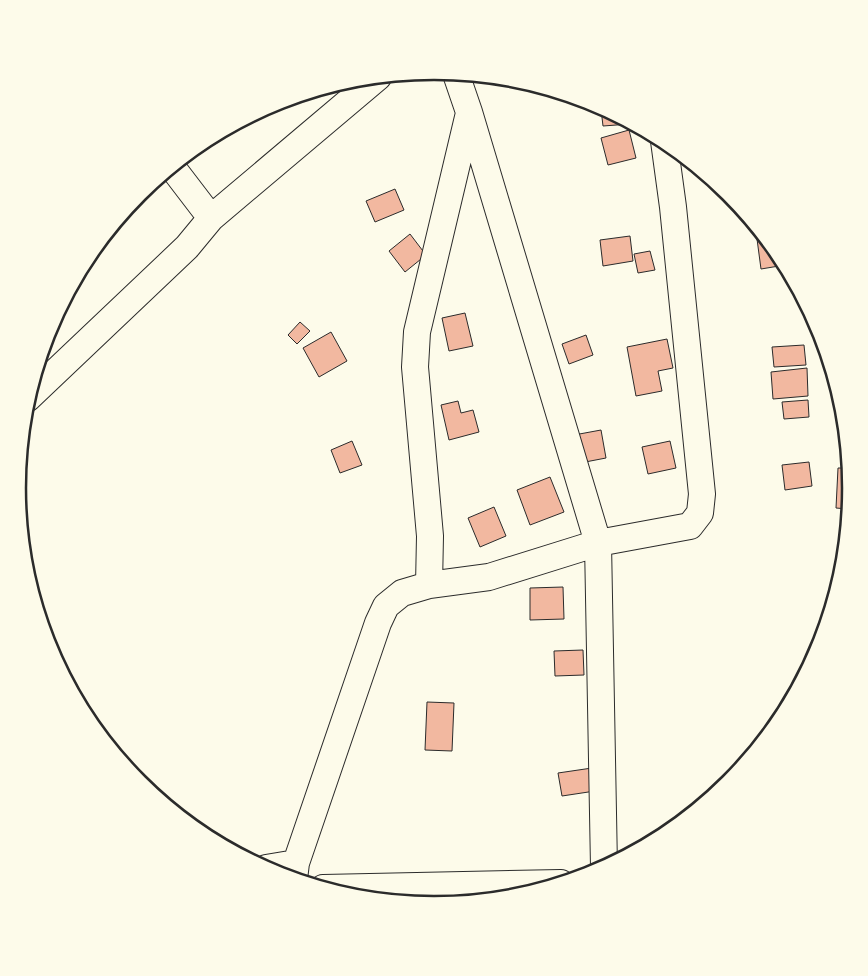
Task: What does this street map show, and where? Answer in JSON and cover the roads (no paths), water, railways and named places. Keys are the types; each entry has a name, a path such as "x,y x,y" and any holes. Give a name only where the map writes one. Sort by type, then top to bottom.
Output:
{"street":[{"path":"458,81 598,543 604,859"},
{"path":"39,388 187,247 211,218 367,86"},
{"path":"429,585 430,536 415,367 417,332 469,112"},
{"path":"295,871 378,623 386,606 402,593 429,585 490,577 598,543 690,526 700,513 702,494 673,207 666,152"},
{"path":"176,172 211,218"},
{"path":"351,887 533,884"}]}
